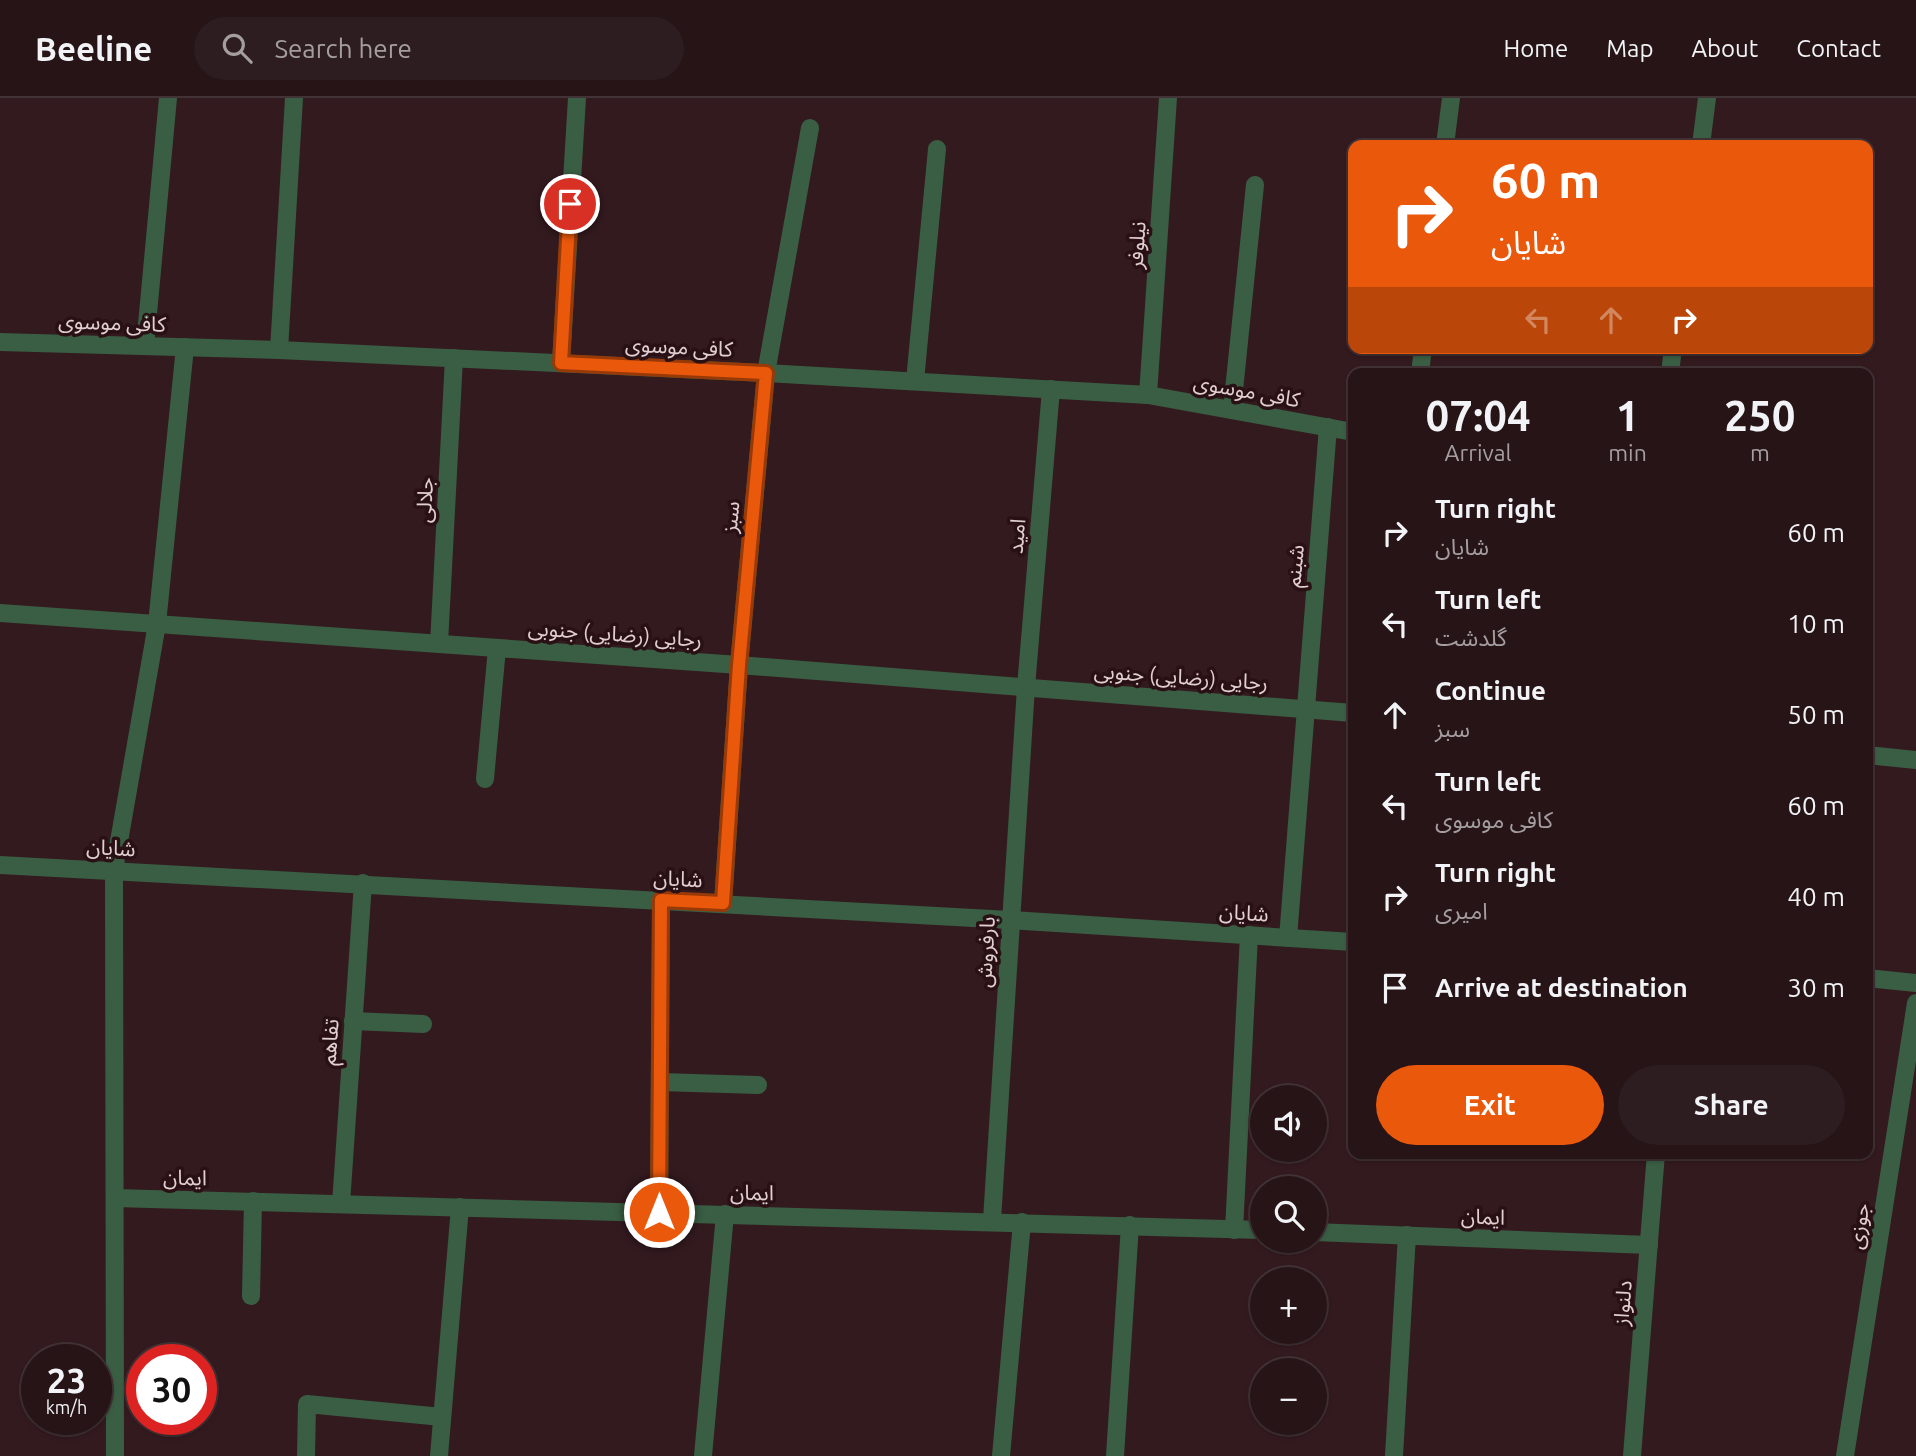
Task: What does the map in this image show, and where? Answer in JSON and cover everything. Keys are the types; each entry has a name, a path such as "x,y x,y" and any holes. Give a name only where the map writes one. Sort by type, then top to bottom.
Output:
{"street":[{"path":"145,346 168,98"},
{"path":"279,349 294,98"},
{"path":"561,363 577,98"},
{"name":"نیلوفر","path":"1148,395 1168,98"},
{"path":"1446,140 1451,98"},
{"path":"1702,140 1707,98"},
{"name":"سبز","path":"723,903 739,665 766,373 810,128"},
{"path":"915,381 937,149"},
{"path":"1232,410 1255,185"},
{"name":"کافی موسوی","path":"0,342 279,349 1148,395 1348,431"},
{"path":"115,1456 114,870 157,624 185,347"},
{"name":"جلالی","path":"439,644 454,358"},
{"name":"امید","path":"1026,687 1051,389"},
{"name":"شبنم","path":"1288,938 1328,427"},
{"name":"رجایی (رضایی) جنوبی","path":"0,613 739,665 1348,713"},
{"path":"485,779 497,648"},
{"name":"بارفروش","path":"992,1220 1026,687"},
{"path":"1873,756 1916,760"},
{"name":"شایان","path":"0,865 1010,919 1348,942"},
{"name":"تفاهم","path":"341,1204 363,883"},
{"path":"659,1212 661,900"},
{"path":"1234,1230 1249,935"},
{"path":"1873,978 1916,982"},
{"name":"جوزی","path":"1845,1456 1916,1003"},
{"path":"353,1021 423,1024"},
{"path":"660,1082 758,1085"},
{"name":"دلنواز","path":"1632,1456 1656,1159"},
{"name":"ایمان","path":"115,1198 992,1220 1250,1230"},
{"path":"251,1296 253,1202"},
{"path":"439,1456 460,1207"},
{"path":"703,1456 725,1214"},
{"path":"1001,1456 1022,1222"},
{"path":"1115,1456 1129,1225"},
{"name":"ایمان","path":"1327,1233 1649,1245"},
{"path":"1394,1456 1407,1236"},
{"path":"306,1456 307,1404 442,1417"}],"route":[{"path":"570,204 561,363 766,373 739,665 723,903 661,900 659,1212"}]}
